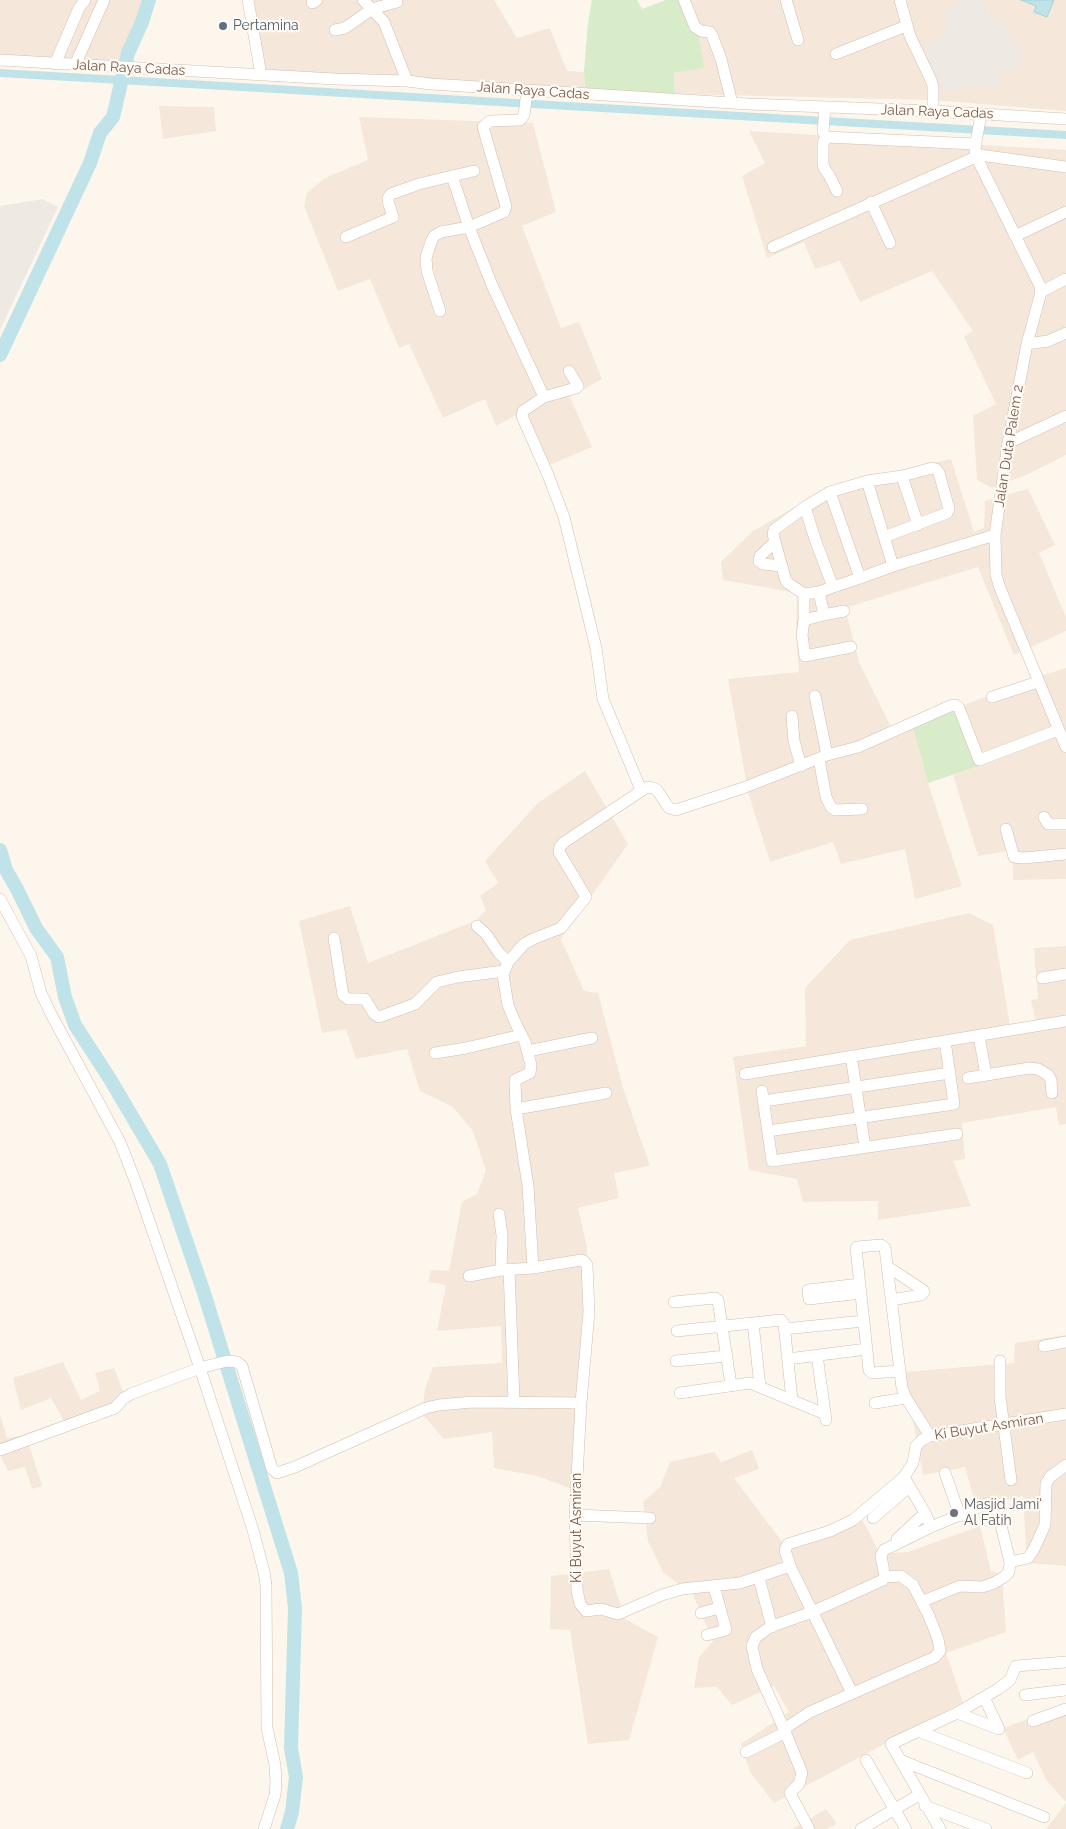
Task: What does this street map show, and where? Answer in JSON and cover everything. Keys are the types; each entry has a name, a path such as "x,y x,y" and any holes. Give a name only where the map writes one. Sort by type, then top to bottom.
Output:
{"street":[{"path":"75,65 104,0"},
{"path":"248,0 261,75"},
{"path":"362,0 384,22 407,81"},
{"path":"684,0 695,27 701,31 710,32 712,35 732,103"},
{"path":"786,0 798,40"},
{"path":"900,0 906,26 933,86 934,111"},
{"path":"335,30 345,28 372,9 397,2"},
{"path":"82,4 81,15 85,18 89,19 97,14"},
{"path":"56,64 82,4"},
{"path":"836,54 906,26"},
{"name":"Jalan Raya Cadas","path":"0,60 261,75 407,81 527,93 732,103 824,110 934,111 980,116 1066,119"},
{"path":"440,311 427,271 426,258 430,242 434,236 441,232 469,227 502,215 506,209 483,127 490,121 520,120 524,115 527,93"},
{"path":"824,110 824,168 829,174 837,192"},
{"path":"980,116 976,147 1042,292 1066,279"},
{"path":"825,134 976,147"},
{"path":"976,147 980,154 1066,167"},
{"path":"773,247 871,202 976,147"},
{"path":"346,237 393,217 388,198 391,194 425,182 474,171"},
{"path":"452,176 469,227 511,327 544,396"},
{"path":"871,202 890,243"},
{"path":"1016,236 1066,212"},
{"name":"Jalan Duta Palem 2","path":"1042,292 1027,344 1008,443 995,535 996,575 1038,682 1063,738"},
{"path":"1027,344 1048,341 1066,333"},
{"path":"570,371 578,386 576,388 544,396 522,411 522,416 564,517 596,648 603,699 641,790"},
{"path":"1008,443 1066,416"},
{"path":"884,537 944,515 949,510 939,473 932,468 902,476 867,481 830,492 805,507 774,530 773,534 786,581 804,594 819,592 893,566 995,535"},
{"path":"902,476 918,525"},
{"path":"867,481 893,566"},
{"path":"830,492 860,578"},
{"path":"805,507 833,587"},
{"path":"775,542 760,556 759,561 763,564 781,566"},
{"path":"819,592 824,615"},
{"path":"804,594 802,635 805,656 851,647"},
{"path":"804,620 844,611"},
{"path":"992,697 1038,682"},
{"path":"815,696 826,797 831,807 835,810 862,809"},
{"path":"533,1268 528,1186 516,1109 515,1080 531,1072 531,1065 528,1051 512,1015 502,976 506,967 527,942 561,928 586,897 565,865 559,852 560,847 647,787 653,788 661,795 669,808 676,810 743,788 823,757 858,747 955,705 958,706 961,712 979,760 1063,738"},
{"path":"792,716 794,741 801,766"},
{"path":"1044,817 1048,824 1066,824"},
{"path":"1006,829 1014,857 1023,858 1066,854"},
{"path":"0,899 31,956 41,992 51,1014 120,1142 204,1367 253,1530 266,1585 267,1728 275,1765 276,1782 275,1795 264,1829"},
{"path":"477,926 486,934 506,967"},
{"path":"334,938 343,995 348,1000 365,999 374,1014 379,1017 415,1004 437,982 506,967"},
{"path":"1042,978 1066,974"},
{"path":"745,1074 1066,1021"},
{"path":"435,1053 460,1050 521,1034"},
{"path":"979,1036 986,1075"},
{"path":"528,1051 592,1038"},
{"path":"768,1131 954,1104 945,1041"},
{"path":"851,1056 865,1147"},
{"path":"968,1078 1029,1068 1048,1075 1051,1080 1052,1093"},
{"path":"950,1073 856,1087 763,1096 772,1161 957,1134"},
{"path":"516,1109 606,1093"},
{"path":"499,1214 505,1269 514,1402"},
{"path":"899,1371 870,1372 857,1247 884,1246 902,1388 906,1398 930,1436"},
{"name":"Ki Buyut Asmiran","path":"469,1276 505,1269 533,1268 581,1260 587,1265 589,1312 581,1403 575,1515 577,1590 580,1604 586,1611 601,1609 618,1614 682,1589 740,1583 790,1566 785,1550 788,1544 830,1531 854,1520 907,1482 916,1446 922,1440 930,1436 1066,1414"},
{"path":"888,1267 924,1292 921,1296 891,1300"},
{"path":"674,1302 716,1298 731,1385"},
{"path":"677,1331 780,1320 783,1323 784,1329 792,1400"},
{"path":"784,1329 864,1321"},
{"path":"753,1323 760,1386"},
{"path":"1044,1346 1066,1342"},
{"path":"788,1359 867,1349"},
{"path":"680,1393 746,1383 760,1386 792,1400 825,1418 817,1355"},
{"path":"676,1361 726,1356"},
{"path":"0,1450 115,1408 124,1398 131,1394 204,1367 227,1361 237,1362 242,1366 272,1469 278,1472 295,1467 426,1408 439,1405 473,1402 581,1403"},
{"path":"1000,1361 1000,1397 1011,1480"},
{"path":"875,1403 906,1398"},
{"path":"1011,1562 1028,1558 1032,1554 1045,1525 1046,1484 1050,1477 1066,1465"},
{"path":"945,1473 960,1516"},
{"path":"873,1518 907,1482 931,1527"},
{"path":"890,1546 986,1504 992,1503 995,1505 1011,1562 1009,1572 994,1583 982,1587 960,1586 923,1601"},
{"path":"885,1578 882,1552 925,1513"},
{"path":"575,1515 650,1518"},
{"path":"790,1566 852,1693"},
{"path":"746,1752 785,1731 810,1712 939,1654 938,1639 923,1601 908,1580 901,1576 885,1578 812,1612 772,1627 756,1637 752,1646 757,1669 785,1731 802,1773 799,1784 790,1793 809,1829"},
{"path":"759,1578 772,1627"},
{"path":"708,1635 726,1630 714,1586"},
{"path":"701,1612 719,1608"},
{"path":"940,1829 891,1744 957,1713 984,1697 1010,1680 1016,1666 1066,1662"},
{"path":"1027,1699 1065,1690"},
{"path":"957,1713 999,1729 984,1697"},
{"path":"1034,1721 1066,1709"},
{"path":"918,1732 1027,1773"},
{"path":"866,1760 906,1829"},
{"path":"900,1760 1044,1817"},
{"path":"861,1829 919,1795"},
{"path":"926,1806 986,1829"}],"shaded area":[{"path":"0,0 153,0 128,60 0,61"},
{"path":"242,0 494,0 517,38 550,28 567,71 584,72 585,88 257,70 253,42"},
{"path":"685,0 963,0 944,10 997,85 997,73 1018,68 981,0 1066,0 1066,111 932,100 675,94 674,73 704,68"},
{"path":"963,0 981,0 990,17 997,15 1025,58 1018,68 997,73 998,86 936,91 920,49 948,35 944,10"},
{"path":"159,106 214,107 216,131 163,139"},
{"path":"359,117 533,123 556,212 522,226 561,328 579,322 602,379 570,397 592,447 545,467 518,414 496,426 485,399 443,418 409,344 399,348 370,279 338,291 304,206 307,193 325,178 368,160"},
{"path":"749,131 1066,150 1066,455 1026,475 992,488 977,480 973,416 996,404 964,337 973,331 932,271 860,302 840,261 815,269 804,242 767,258 742,176 765,163"},
{"path":"43,199 58,207 0,330 0,206"},
{"path":"951,459 974,532 984,528 985,501 1028,489 1055,545 1039,553 1066,617 1066,631 1014,655 978,567 845,608 859,662 892,729 912,723 928,783 962,886 915,899 905,849 841,864 833,842 770,862 748,792 728,679 799,672 796,633 797,593 723,580 721,562 753,531 831,486"},
{"path":"1066,668 1066,879 1013,880 1012,850 978,856 953,775 982,765 962,706 1031,679"},
{"path":"585,771 628,844 561,939 584,991 598,993 623,1088 650,1166 614,1173 619,1198 578,1208 587,1247 586,1294 572,1489 537,1476 494,1468 492,1432 444,1439 422,1414 425,1389 433,1367 502,1363 501,1326 437,1331 446,1285 428,1282 431,1270 449,1271 462,1202 477,1194 486,1171 473,1131 453,1107 420,1091 407,1049 356,1059 346,1029 322,1033 299,921 350,906 368,963 475,921 486,910 480,896 498,883 485,861 538,803"},
{"path":"969,913 993,925 1010,1025 1036,1022 1031,1000 1038,999 1034,948 1066,946 1066,1124 1059,1125 1056,1107 962,1123 965,1159 953,1161 971,1206 878,1220 878,1201 803,1202 797,1179 749,1170 733,1057 806,1046 805,988 850,940"},
{"path":"1066,1335 1066,1566 1027,1563 1023,1496 976,1507 965,1467 923,1475 904,1372 1014,1363 1015,1343"},
{"path":"63,1362 81,1400 100,1391 95,1373 114,1368 125,1396 118,1405 65,1423 51,1398 21,1410 13,1378"},
{"path":"0,1414 7,1438 26,1435 42,1486 32,1489 25,1467 8,1471 0,1455"},
{"path":"752,1450 759,1469 734,1478 783,1543 842,1522 859,1513 880,1554 908,1552 980,1526 991,1571 1002,1575 1006,1632 946,1653 963,1702 774,1803 750,1772 741,1744 789,1712 774,1686 732,1705 717,1687 694,1688 699,1657 713,1641 693,1595 663,1572 648,1541 643,1502 660,1487 670,1462 714,1452 721,1462"},
{"path":"609,1569 625,1619 658,1637 629,1740 588,1744 570,1630 550,1629 551,1576"},
{"path":"1066,1705 1066,1802 1046,1780 1033,1752 1018,1760 1003,1728"},
{"path":"1066,1803 1066,1829 1046,1829"},
{"path":"826,1809 837,1824 827,1829 792,1829"}],"green space":[{"path":"592,0 637,0 642,9 666,0 685,0 697,26 704,68 674,73 675,94 585,88 584,72 588,22"},
{"path":"962,706 982,765 928,783 912,723"}],"water":[{"path":"1021,0 1054,0 1047,17 1034,12 1036,6"}],"waterway":[{"path":"0,355 90,163 100,133 113,117 128,53 142,22 149,0"},
{"path":"0,73 1066,135"},
{"path":"0,850 6,870 36,928 57,957 65,997 75,1025 110,1079 160,1164 204,1293 291,1573 295,1608 291,1748 296,1777 292,1812 287,1829"}],"place":[{"name":"Pertamina","path":"223,26"},
{"name":"Masjid Jami' Al Fatih","path":"954,1513"}]}
